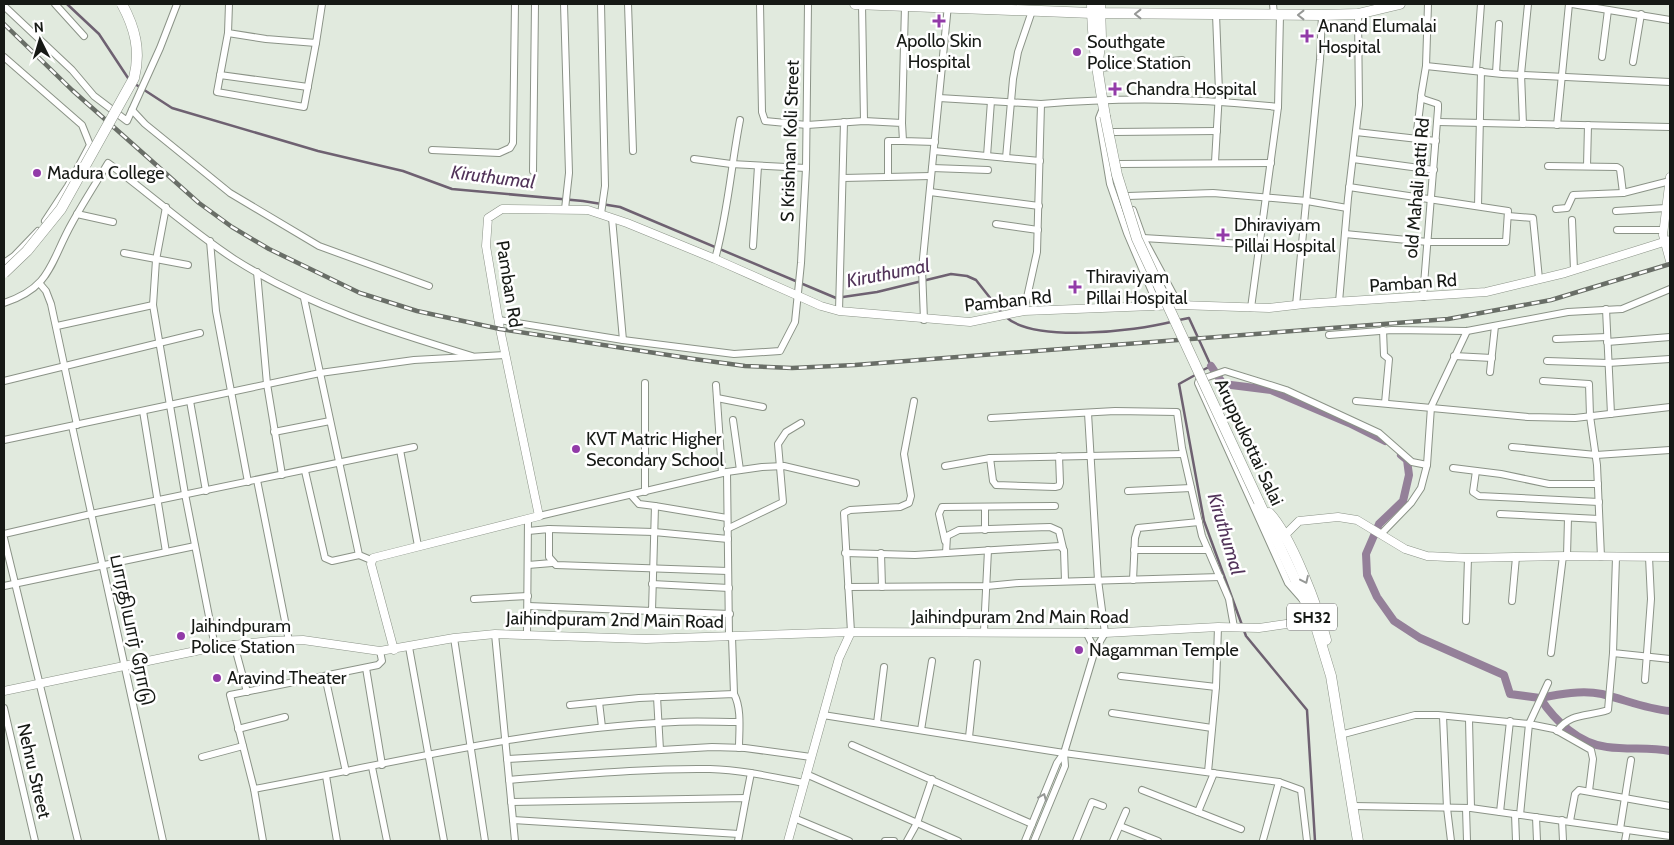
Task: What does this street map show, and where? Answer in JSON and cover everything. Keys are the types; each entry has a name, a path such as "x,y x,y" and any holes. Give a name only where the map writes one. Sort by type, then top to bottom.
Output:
{"main road":[{"path":"4,273 27,251 61,210 134,78 137,43 122,4"},
{"path":"855,4 948,6 1032,11 1096,9 1216,14 1276,11 1322,15 1358,14 1400,4"},
{"name":"Aruppukottai Salai","path":"1096,9 1102,39 1098,64 1103,107 1116,175 1137,239 1303,600 1314,620 1331,676 1358,841"},
{"path":"1259,502 1273,517 1284,536 1322,620 1337,678 1340,722"}],"street":[{"path":"55,4 84,36"},
{"path":"4,6 72,70 94,96 127,121 177,4"},
{"path":"229,4 228,33 217,92 304,107 322,4"},
{"path":"432,150 499,153 510,148 513,143 515,4"},
{"path":"533,171 535,4"},
{"path":"564,4 568,194 566,206"},
{"path":"601,4 604,198 602,211"},
{"path":"628,4 633,151"},
{"path":"760,4 762,118 770,123 807,124 864,121 902,123"},
{"name":"S Krishnan Koli Street","path":"623,340 734,354 780,351 794,322 799,278 806,168 808,4"},
{"path":"862,4 864,121"},
{"name":"old Mahali patti Rd","path":"1423,297 1438,122 1438,104 1421,98 1426,66 1428,4"},
{"path":"1478,206 1481,4"},
{"path":"1523,124 1522,74 1528,4"},
{"path":"1557,125 1561,76 1571,4 1670,20"},
{"path":"903,141 905,6"},
{"path":"924,320 923,275 948,6"},
{"path":"1602,57 1608,10"},
{"path":"1006,158 1018,52 1032,11"},
{"path":"1251,308 1278,107 1276,11"},
{"path":"1216,14 1219,100 1216,162"},
{"path":"1339,302 1349,187 1359,105 1358,14"},
{"path":"1633,62 1641,14"},
{"path":"1296,305 1320,60 1322,15"},
{"path":"1496,73 1499,24"},
{"path":"228,33 266,40 316,43"},
{"path":"4,57 82,125 90,144 54,209 39,229 4,264"},
{"path":"1098,64 1182,60"},
{"path":"1426,66 1496,73 1670,82"},
{"path":"220,75 308,87"},
{"path":"939,98 1103,107 1219,100 1278,107"},
{"path":"1416,139 1421,98"},
{"path":"987,156 990,101"},
{"path":"1024,311 1037,252 1041,104"},
{"path":"1103,107 1108,114 1128,196 1143,238 1179,305"},
{"path":"1103,107 1099,118 1110,184 1126,233 1158,306"},
{"path":"132,110 145,124 230,193 319,246 429,286"},
{"path":"716,256 721,244 740,120"},
{"path":"840,307 844,122"},
{"path":"1438,122 1670,126"},
{"path":"1587,166 1588,125"},
{"path":"1113,132 1217,130"},
{"path":"1356,132 1436,141"},
{"path":"888,176 888,141 935,142"},
{"path":"934,151 1040,161"},
{"path":"694,159 732,164 806,168"},
{"path":"1352,159 1434,170"},
{"path":"4,303 28,293 40,284 56,260 78,214 108,163 234,259 304,298 396,334 472,356"},
{"path":"1119,164 1271,163"},
{"path":"753,246 758,166"},
{"path":"1548,166 1618,168 1623,193"},
{"path":"932,168 988,170"},
{"path":"843,178 931,176"},
{"path":"1556,209 1567,208 1573,194 1623,193 1670,179 1664,230 1670,261"},
{"path":"1345,234 1428,242 1506,242 1508,211 1349,187"},
{"path":"930,192 1039,206"},
{"path":"1128,196 1213,193 1307,201 1347,208"},
{"name":"Pamban Rd","path":"539,516 486,246 488,218 502,209 566,206 602,211 612,218 716,256 821,306 840,307 924,320 970,322 1024,311 1179,305 1269,308 1486,292 1574,270 1667,243"},
{"path":"166,207 156,260 153,305 185,494 215,648"},
{"path":"1616,210 1666,208"},
{"path":"78,214 113,222"},
{"path":"1508,216 1534,218 1539,279"},
{"path":"499,320 623,340 612,218"},
{"path":"1572,220 1574,270"},
{"path":"996,224 1038,230"},
{"path":"1617,230 1664,230"},
{"path":"1143,238 1260,245"},
{"path":"210,241 216,311 248,482"},
{"path":"124,253 188,265"},
{"path":"257,272 267,384 282,476"},
{"name":"பாரதியார் ரோடு","path":"40,284 46,291 65,364 74,425 91,514 163,841"},
{"path":"1328,335 1383,330 1466,331 1568,312 1622,308 1670,289"},
{"path":"304,298 359,555"},
{"path":"56,326 153,305"},
{"path":"1606,310 1611,414"},
{"path":"1490,372 1495,326"},
{"path":"1383,330 1384,355 1389,359 1385,403"},
{"path":"1381,534 1418,495 1427,465 1430,407 1466,331"},
{"path":"4,381 65,364 200,333"},
{"path":"1556,339 1607,340 1670,337"},
{"path":"4,440 320,373 414,360 506,355"},
{"path":"1454,356 1492,358"},
{"path":"1547,361 1608,363 1670,359"},
{"path":"1303,600 1288,583 1198,383 1200,379 1220,372 1228,372 1286,390 1379,433 1412,462 1427,465"},
{"path":"1543,381 1589,384 1590,416 1596,455 1601,557"},
{"path":"644,492 645,383"},
{"path":"716,385 725,473 734,694 737,700 739,722 745,748"},
{"path":"717,398 763,407"},
{"path":"1356,400 1528,417 1590,416 1670,407"},
{"path":"190,401 206,490"},
{"path":"788,841 839,658 851,632 844,512 900,507 910,500 904,454 914,401"},
{"path":"142,411 166,552"},
{"path":"991,418 1088,413 1177,412 1199,522 1208,550 1229,599 1234,627"},
{"path":"1025,841 1057,763 1064,754 1095,650 1105,633 1098,580 1088,413"},
{"path":"733,420 740,470"},
{"path":"274,432 330,421"},
{"path":"727,529 783,502 778,444 781,437 801,423"},
{"path":"4,534 185,494 282,476 414,447"},
{"path":"1512,448 1596,455 1670,450"},
{"path":"400,450 418,546"},
{"path":"945,466 990,458 1184,454"},
{"path":"990,458 992,481 996,485 1055,487 1060,482 1059,456"},
{"path":"305,471 325,558 332,561 359,555 371,560 418,546 539,516 740,470 779,466 856,483"},
{"path":"1453,468 1549,484 1598,484"},
{"path":"1476,471 1473,492 1479,496 1599,502"},
{"path":"257,480 289,641"},
{"path":"1128,491 1191,488"},
{"path":"631,495 639,504 727,518"},
{"path":"652,611 655,506"},
{"path":"985,506 985,530"},
{"path":"946,553 940,508 1055,506"},
{"path":"1500,514 1599,520"},
{"path":"1284,536 1299,521 1338,517 1357,520 1415,553 1468,558 1565,556 1670,557"},
{"path":"1551,653 1565,556 1568,518"},
{"path":"527,634 528,519"},
{"path":"1134,580 1134,550 1138,528 1199,522"},
{"path":"945,541 950,533 958,530 1050,527 1059,531 1063,548 1065,581"},
{"path":"528,531 549,529 654,532 728,539"},
{"path":"549,529 549,557 552,563"},
{"path":"4,538 78,841"},
{"path":"4,586 195,546"},
{"path":"845,553 946,553 1057,546 1063,548"},
{"path":"984,631 988,550"},
{"path":"1134,550 1208,550"},
{"path":"880,553 882,587"},
{"path":"1512,601 1516,557"},
{"path":"1559,728 1568,719 1607,710 1613,653 1616,557"},
{"path":"1645,680 1651,599 1649,557"},
{"path":"1466,621 1468,558"},
{"path":"371,560 394,650"},
{"path":"528,566 552,563 728,571"},
{"path":"848,587 987,586 1065,581 1220,578"},
{"path":"652,584 729,588"},
{"path":"474,599 528,596"},
{"path":"528,606 730,614"},
{"name":"Jaihindpuram 2nd Main Road","path":"4,691 234,644 289,641 311,641 380,651 454,638 495,634 646,639 851,632 984,631 1105,633 1218,627 1259,628 1314,620"},
{"path":"1198,812 1211,772 1218,627"},
{"path":"1086,632 1095,650"},
{"path":"495,634 514,841"},
{"path":"454,638 485,841"},
{"path":"234,644 247,692"},
{"path":"409,647 444,841"},
{"path":"263,841 254,790 230,695 366,668 381,663 380,651"},
{"path":"1613,653 1670,659"},
{"path":"921,730 932,661"},
{"path":"968,737 976,664"},
{"path":"877,723 884,667"},
{"path":"366,668 382,765"},
{"path":"326,676 346,772"},
{"path":"1120,676 1216,687"},
{"path":"1516,841 1530,724 1548,683"},
{"path":"570,705 658,697 734,694"},
{"path":"658,697 660,750"},
{"path":"599,702 602,727"},
{"name":"Nehru Street","path":"4,708 35,841"},
{"path":"1112,713 1212,728"},
{"path":"823,715 1064,754 1279,782 1301,790 1307,841"},
{"path":"1340,736 1415,715 1443,716 1469,720 1510,721 1559,728 1591,750 1593,759 1589,791"},
{"path":"1443,716 1447,808 1451,841"},
{"path":"238,729 285,717"},
{"path":"1467,841 1469,720"},
{"path":"1500,812 1510,721"},
{"path":"254,790 471,747 602,727 659,723 739,722"},
{"path":"852,745 1032,824"},
{"path":"202,757 243,746"},
{"path":"507,759 660,750 745,748 811,757"},
{"path":"1034,841 1065,766 1064,754"},
{"path":"1625,841 1623,829 1625,796 1631,760"},
{"path":"372,767 387,841"},
{"path":"509,780 624,772 710,769 748,772 804,783"},
{"path":"513,820 737,836 748,772"},
{"path":"806,774 958,841"},
{"path":"326,776 336,841"},
{"path":"907,841 917,823 932,779"},
{"path":"1263,840 1279,782"},
{"path":"1142,790 1241,830"},
{"path":"1570,821 1575,794 1579,790 1625,796 1670,806"},
{"path":"511,802 743,798"},
{"path":"1076,841 1092,802 1104,806"},
{"path":"1353,806 1468,808 1670,836"},
{"path":"1113,841 1126,811"},
{"path":"1536,817 1537,841"},
{"path":"794,818 841,840 849,841"},
{"path":"1562,820 1563,841"},
{"path":"1120,826 1158,841"},
{"path":"885,841 894,841"}],"waterway":[{"name":"Kiruthumal","path":"67,4 99,34 130,81"},
{"name":"Kiruthumal","path":"135,84 172,108 318,151 403,171 452,189 583,201 620,207 836,298 877,292 951,274 967,276 976,280 1002,313"},
{"name":"Kiruthumal","path":"1006,317 1020,325 1039,330 1086,333 1134,329 1171,322"},
{"name":"Kiruthumal","path":"1179,320 1189,318 1211,366 1201,371"},
{"path":"1211,366 1223,384 1271,390 1349,423 1385,441"},
{"name":"Kiruthumal","path":"1197,374 1179,384 1204,521 1246,636 1307,710 1315,841"},
{"path":"1401,455 1407,460 1409,475 1403,501 1379,524 1366,554 1367,575 1377,597 1394,621 1420,638 1504,675 1510,694 1540,698 1560,723 1587,741 1607,747 1670,751"},
{"path":"1540,698 1587,692 1670,711"}],"railway":[{"path":"4,24 72,90 199,203 232,227 269,249 360,293 417,311 500,329 694,359 745,366 792,368 855,365 1448,319 1551,300 1670,264"}],"place":[{"name":"Apollo Skin Hospital","path":"939,21"},
{"name":"Anand Elumalai Hospital","path":"1307,36"},
{"name":"Southgate Police Station","path":"1077,52"},
{"name":"Chandra Hospital","path":"1115,89"},
{"name":"Madura College","path":"37,173"},
{"name":"Dhiraviyam Pillai Hospital","path":"1223,235"},
{"name":"Thiraviyam Pillai Hospital","path":"1075,287"},
{"name":"KVT Matric Higher Secondary School","path":"576,449"},
{"name":"Jaihindpuram Police Station","path":"181,636"},
{"name":"Nagamman Temple","path":"1079,650"},
{"name":"Aravind Theater","path":"217,678"}]}
